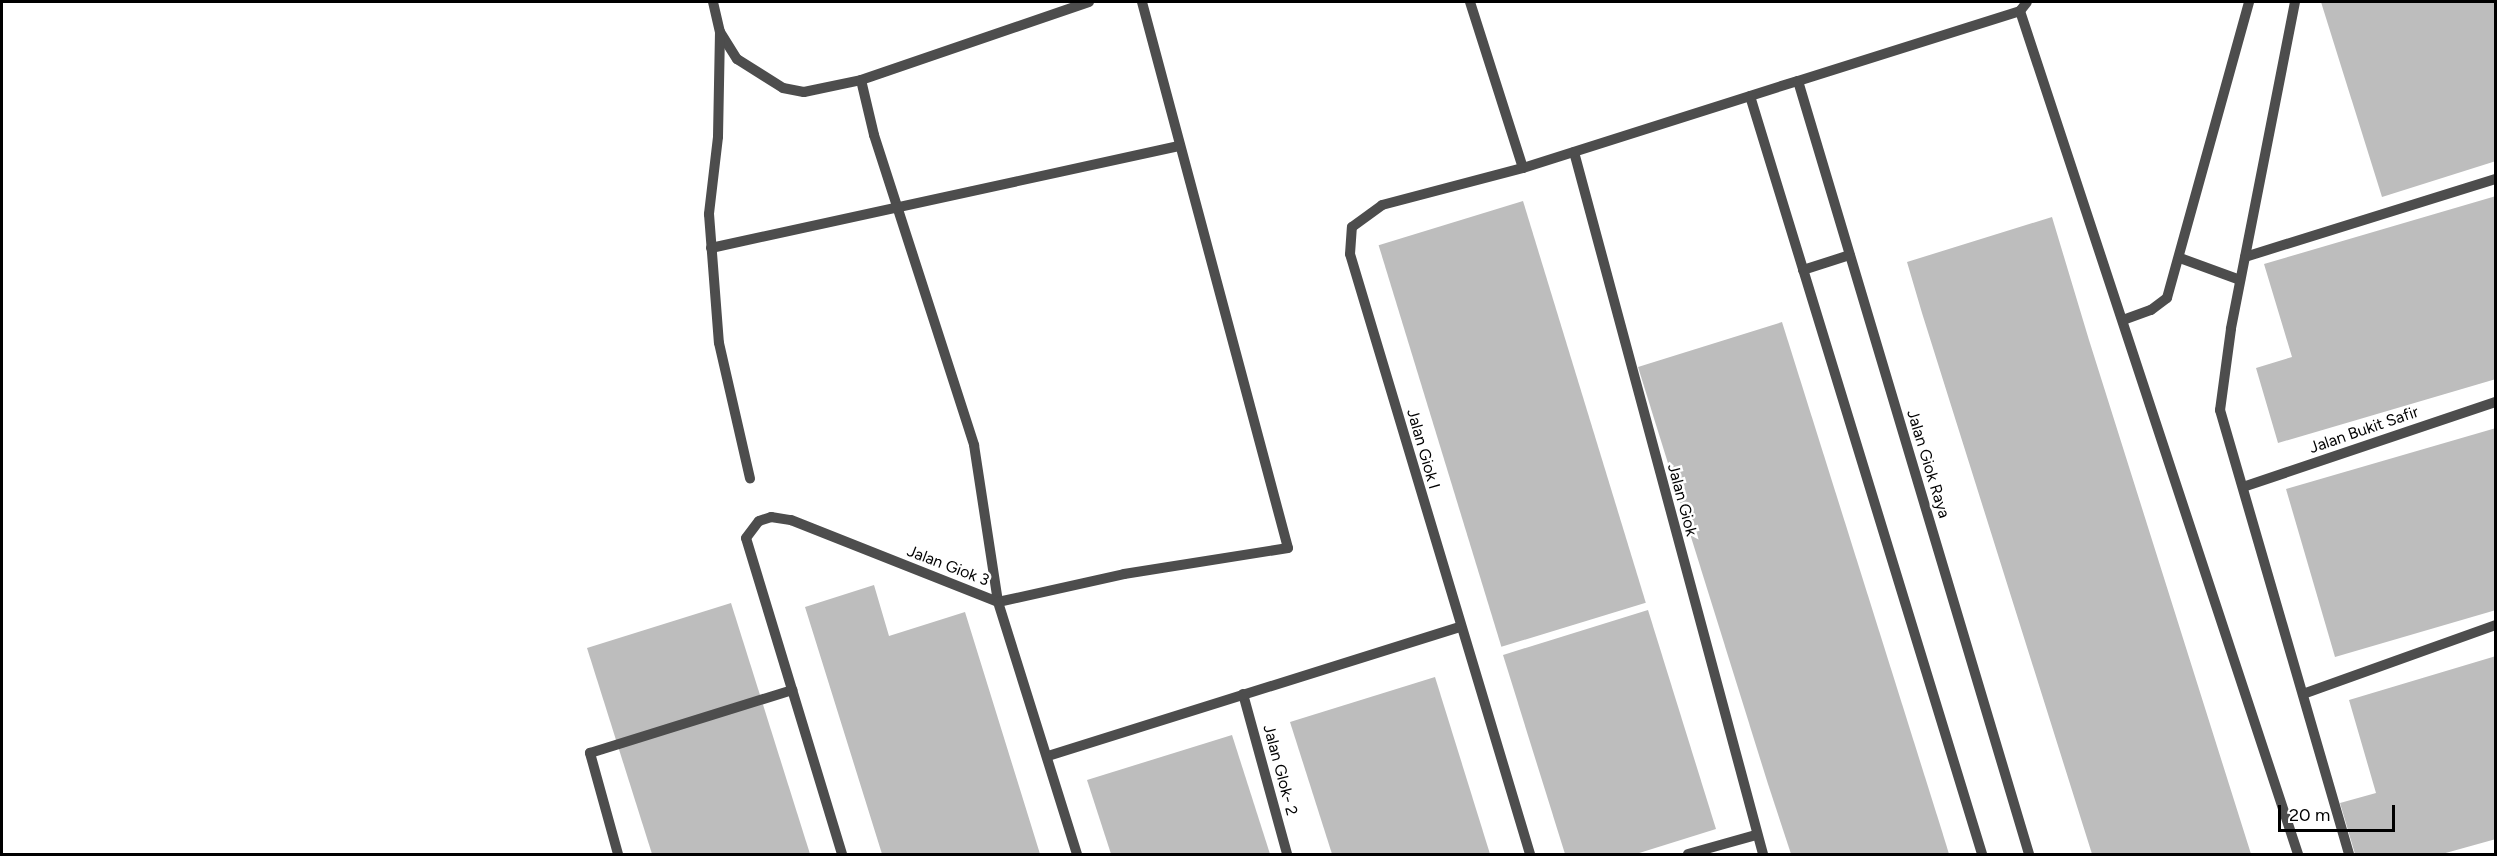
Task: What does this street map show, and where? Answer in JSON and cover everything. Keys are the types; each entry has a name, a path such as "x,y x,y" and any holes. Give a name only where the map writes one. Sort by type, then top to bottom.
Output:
{"street":[{"path":"713,2 720,32 717,137 709,214 711,248 719,343 750,478"},
{"path":"720,32 737,59 783,88 804,92 861,80 1089,2"},
{"path":"861,80 898,210 974,445 998,602 1124,574 1288,548 1142,2"},
{"path":"1470,2 1523,168"},
{"path":"2123,320 2151,310 2167,298 2186,260 2249,2"},
{"path":"2295,2 2245,256 2236,279 2220,410 2349,855"},
{"path":"2024,6 2123,320 2298,855"},
{"name":"Jalan Giok I","path":"1530,855 1459,627 1350,254 1348,236 1352,226 1382,205 1523,168 1798,81 2024,6"},
{"name":"Jalan Giok Raya","path":"1798,81 2029,855"},
{"path":"1750,96 1982,855"},
{"path":"711,248 898,210 1180,146"},
{"name":"Jalan Giok","path":"1574,152 1763,855"},
{"path":"2245,256 2496,179"},
{"path":"1803,270 1850,255"},
{"path":"2186,260 2236,279"},
{"name":"Jalan Bukit Safir","path":"2243,487 2496,402"},
{"name":"Jalan Giok 3","path":"792,690 746,538 759,521 771,517 791,520 998,602 1048,756 1077,855"},
{"path":"2303,694 2496,625"},
{"path":"1048,756 1459,627"},
{"path":"618,855 590,753 792,690 842,855"},
{"name":"Jalan Glok- 2","path":"1244,694 1287,855"},
{"path":"1688,855 1756,835"}],"building":[{"path":"2321,2 2496,2 2496,161 2382,197"},
{"path":"2496,196 2496,379 2278,443 2256,368 2292,357 2264,264"},
{"path":"1523,201 1646,603 1501,647 1379,245"},
{"path":"2052,217 2251,854 2092,854 1922,313 1907,262"},
{"path":"1782,322 1949,854 1791,854 1768,784 1638,367"},
{"path":"2496,428 2496,610 2335,657 2286,489"},
{"path":"874,585 889,636 965,612 1040,854 882,854 805,607"},
{"path":"731,603 810,854 652,854 587,648"},
{"path":"1648,610 1716,829 1636,854 1565,854 1503,655"},
{"path":"2496,656 2496,839 2442,854 2355,854 2340,803 2376,793 2349,700"},
{"path":"1435,677 1490,854 1332,854 1290,722"},
{"path":"1232,735 1270,854 1111,854 1087,780"}]}
